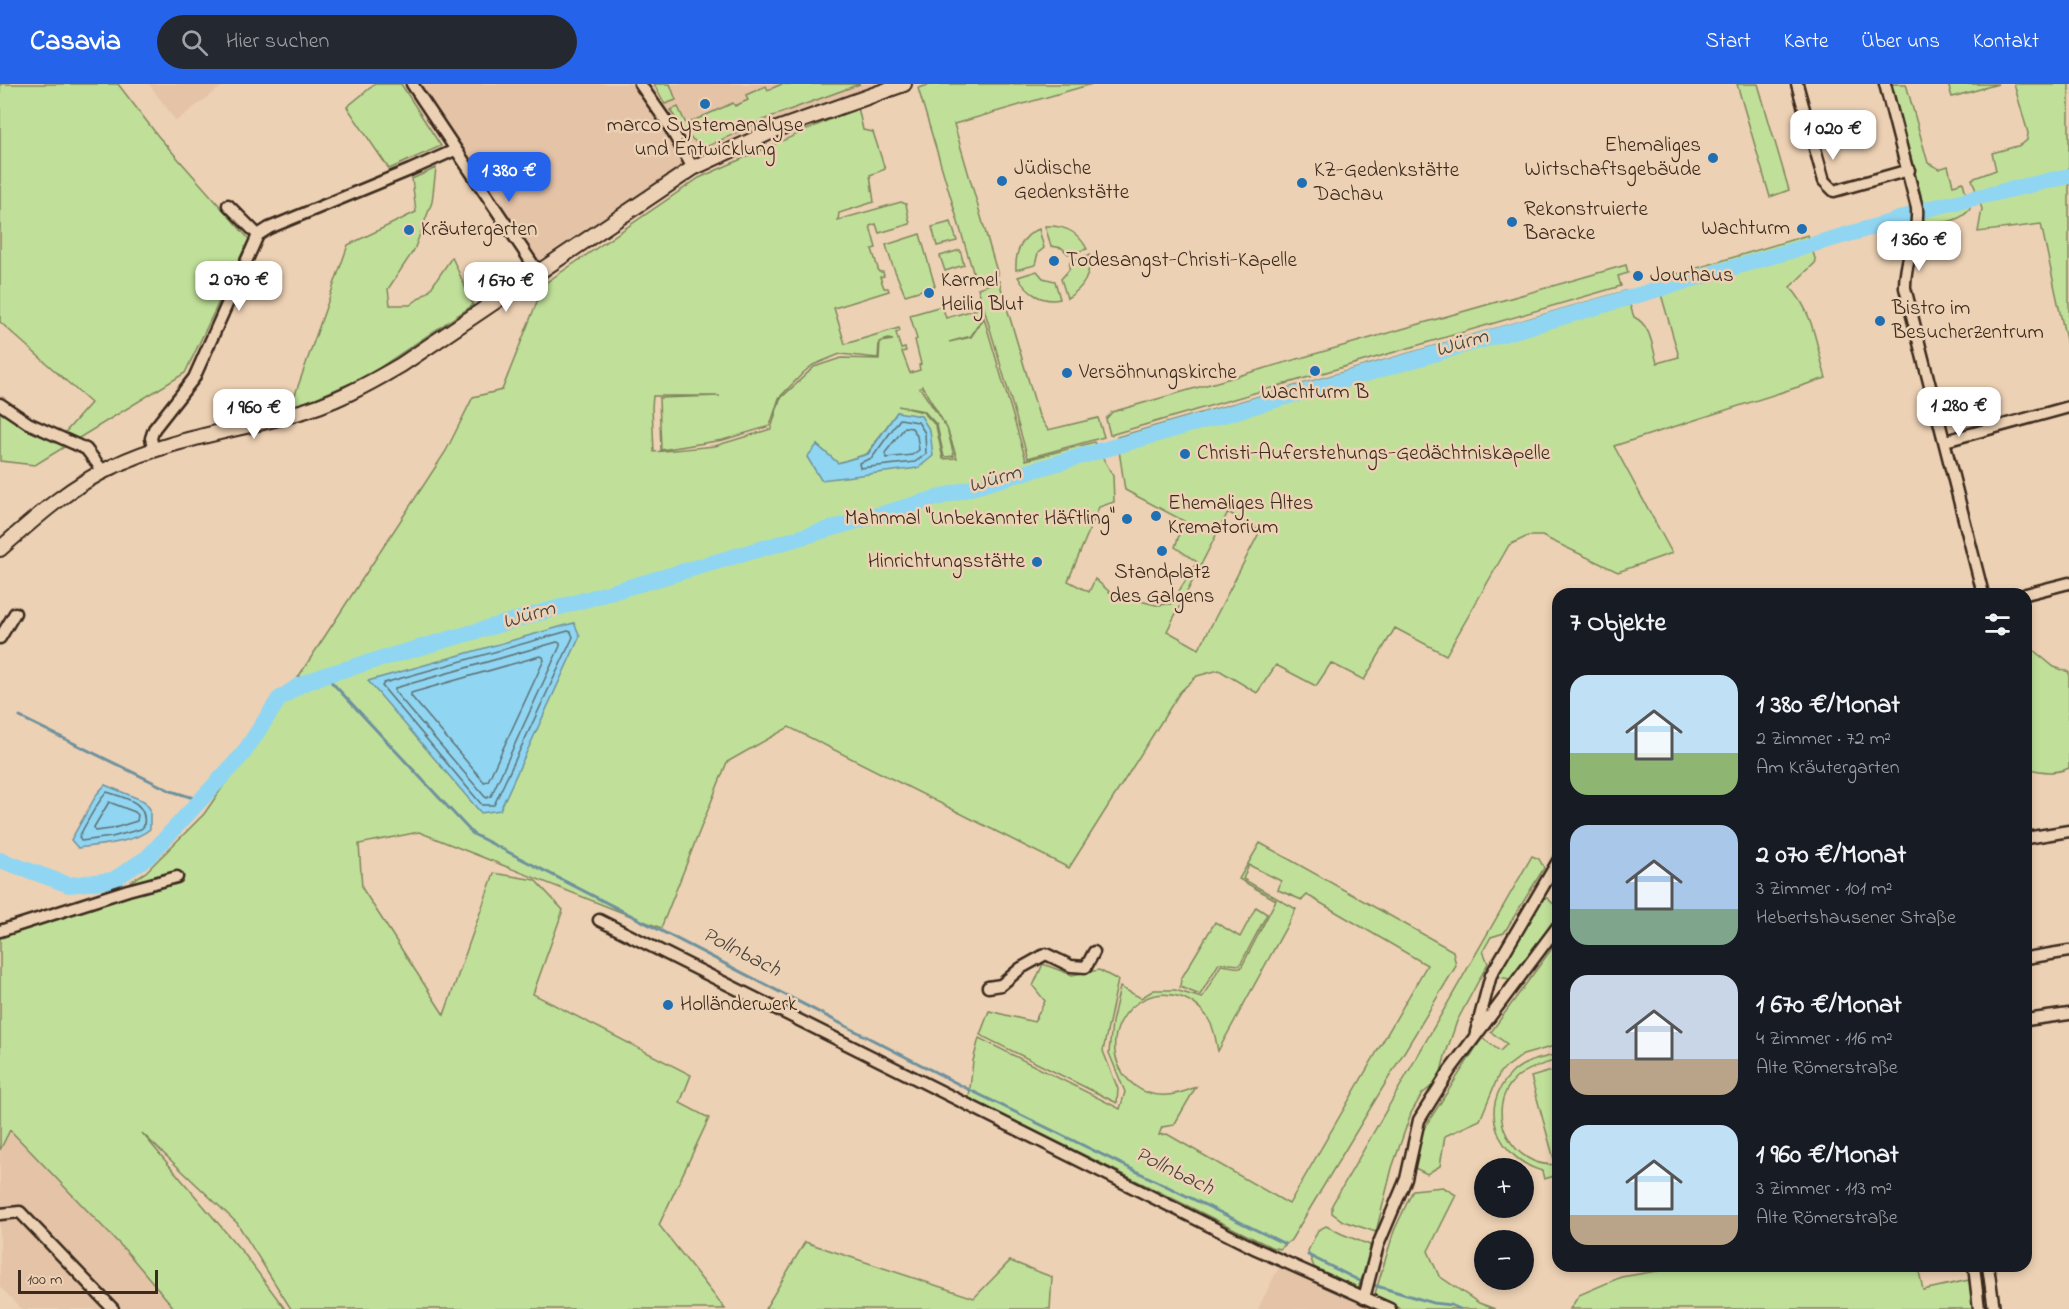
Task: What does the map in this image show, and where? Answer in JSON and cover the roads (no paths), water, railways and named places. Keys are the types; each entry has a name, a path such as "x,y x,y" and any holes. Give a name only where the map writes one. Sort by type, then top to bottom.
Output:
{"main road":[{"path":"0,549 62,497 103,471 154,451 196,438 294,414 350,393 401,365 693,168 777,129 904,84"}],"street":[{"path":"412,84 538,272"},
{"path":"640,84 668,124 693,168"},
{"path":"1797,84 1824,181 1834,191 1909,170"},
{"path":"1885,84 1909,170 1917,214 1915,238 1905,269 1905,288 1982,588"},
{"path":"154,451 152,438 154,429 194,378 258,235 269,228 455,150"},
{"path":"228,204 258,235"},
{"path":"0,404 10,413 86,449 103,471"},
{"path":"1945,441 2069,407"},
{"path":"2032,592 2069,583"},
{"path":"0,638 15,613"},
{"path":"2032,837 2069,831"},
{"path":"1475,1038 1491,975 1552,871"},
{"path":"0,931 128,890 177,877"},
{"path":"599,921 1246,1244 1365,1293 1390,1309"},
{"path":"1365,1293 1378,1245 1406,1179 1419,1120 1450,1070 1552,934"},
{"path":"2032,957 2069,951"},
{"path":"988,987 1001,985 1021,968 1046,954 1071,966 1086,967 1094,952"},
{"path":"2032,1019 2069,1014"},
{"path":"0,1214 20,1212 113,1309"},
{"path":"1975,1272 1979,1309"},
{"path":"1989,1272 1994,1309"}],"water":[{"path":"897,412 921,416 930,431 933,456 918,468 821,480 807,457 817,445 838,463 868,454"},
{"path":"574,623 580,636 500,810 481,813 368,681"},
{"path":"105,785 144,801 150,809 150,829 126,840 78,848 71,840 97,794"}],"waterway":[{"name":"Würm","path":"0,860 69,885 113,880 148,857 243,754 279,699 300,685 325,675 1887,223 1931,208 2069,176"},
{"name":"Pollnbach","path":"325,675 473,834 968,1089 1285,1244"},
{"path":"20,717 171,791 200,800"},
{"name":"Pollnbach","path":"1308,1255 1360,1281 1460,1309"}],"place":[{"name":"marco Systemanalyse und Entwicklung","path":"705,104"},
{"name":"Ehemaliges Wirtschaftsgebäude","path":"1713,158"},
{"name":"Jüdische Gedenkstätte","path":"1002,181"},
{"name":"KZ-Gedenkstätte Dachau","path":"1302,183"},
{"name":"Rekonstruierte Baracke","path":"1512,222"},
{"name":"Wachturm","path":"1802,229"},
{"name":"Kräutergarten","path":"409,230"},
{"name":"Todesangst-Christi-Kapelle","path":"1054,261"},
{"name":"Jourhaus","path":"1638,276"},
{"name":"Karmel Heilig Blut","path":"929,293"},
{"name":"Bistro im Besucherzentrum","path":"1880,321"},
{"name":"Wachturm B","path":"1315,371"},
{"name":"Versöhnungskirche","path":"1067,373"},
{"name":"Christi-Auferstehungs-Gedächtniskapelle","path":"1185,454"},
{"name":"Ehemaliges Altes Krematorium","path":"1156,516"},
{"name":"Mahnmal \"Unbekannter Häftling\"","path":"1127,519"},
{"name":"Standplatz des Galgens","path":"1162,551"},
{"name":"Hinrichtungsstätte","path":"1037,562"},
{"name":"Holländerwerk","path":"668,1005"}]}
